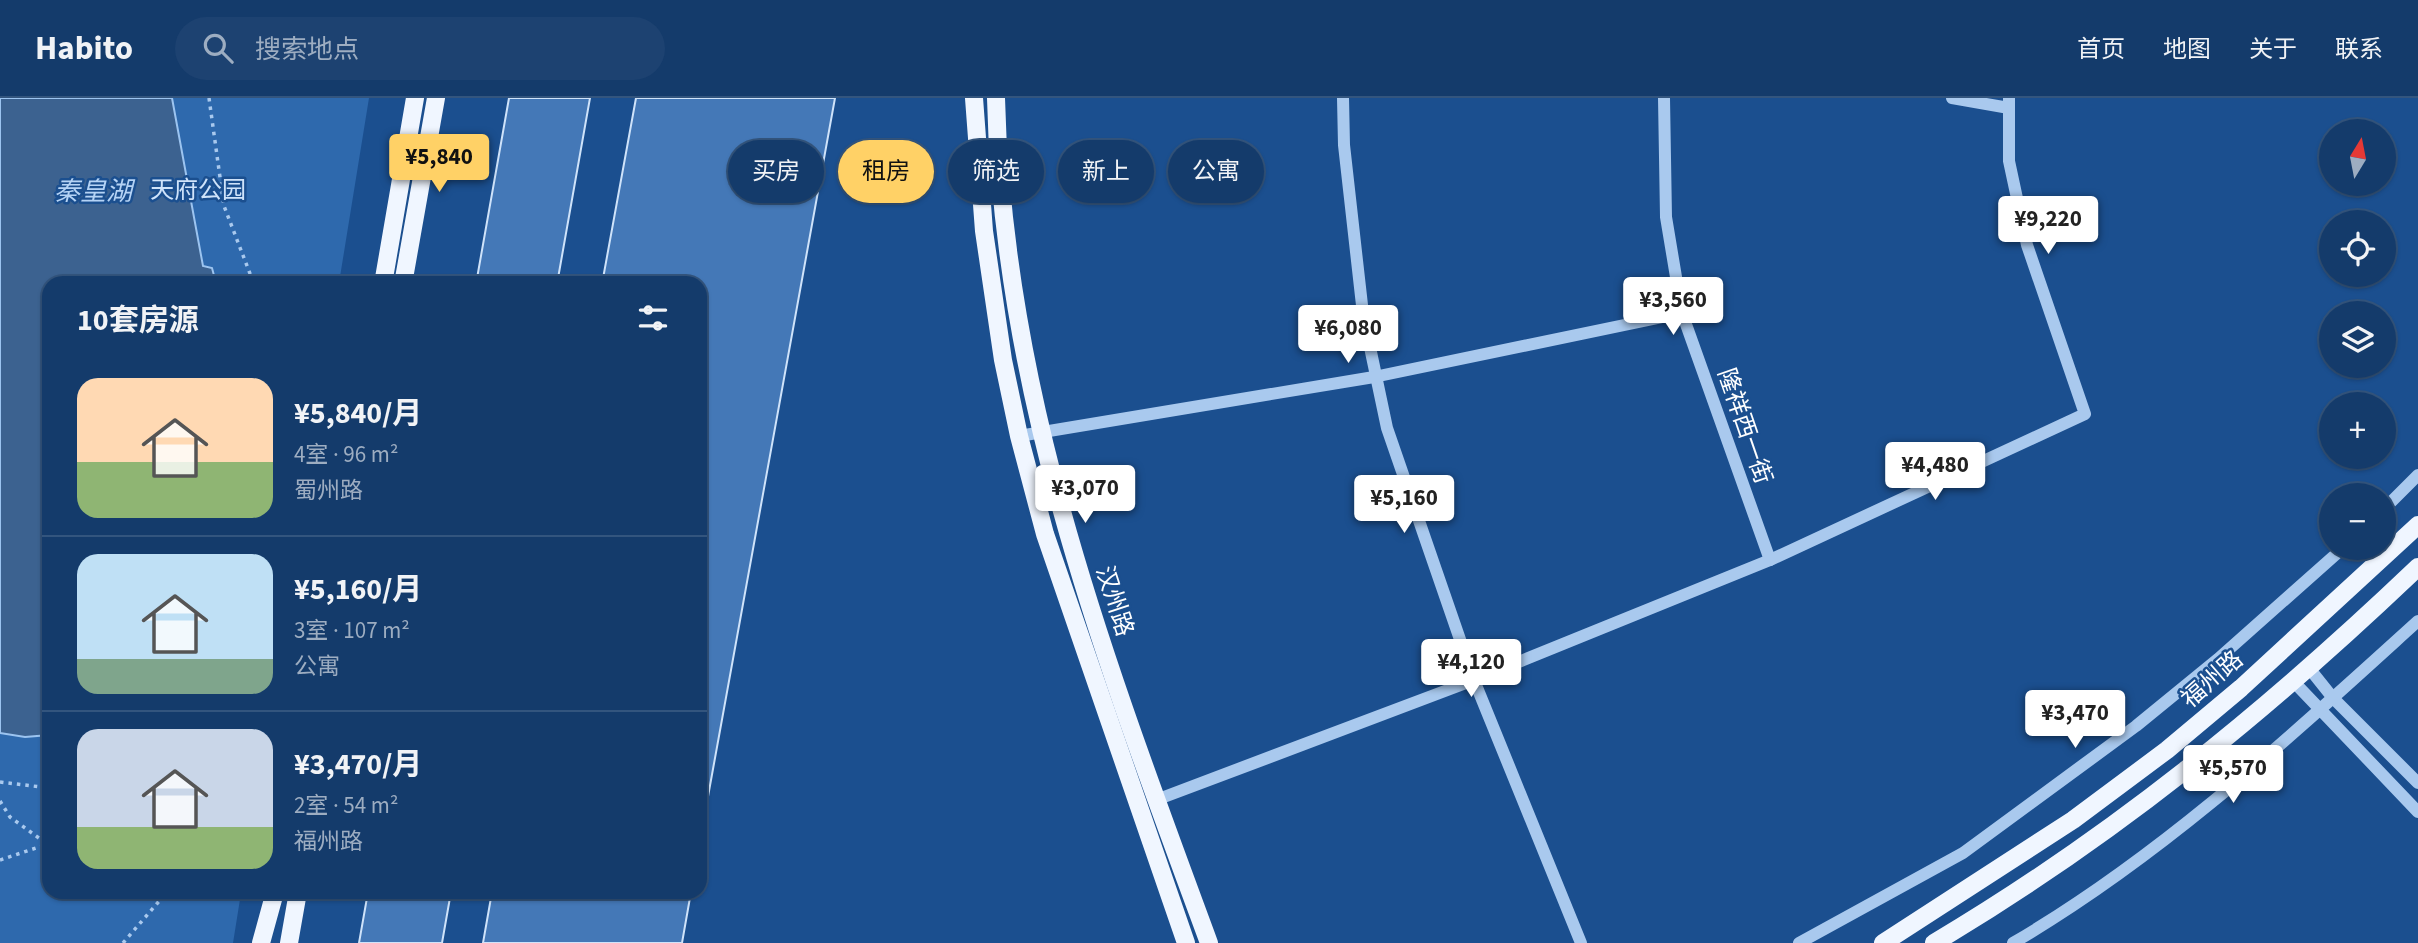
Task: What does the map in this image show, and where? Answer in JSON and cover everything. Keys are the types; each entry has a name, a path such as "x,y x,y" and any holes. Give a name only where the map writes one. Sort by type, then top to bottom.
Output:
{"main road":[{"path":"384,276 415,98"},
{"path":"404,276 436,98"},
{"name":"汉州路","path":"974,98 984,231 1003,360 1019,436 1045,534 1186,943"},
{"name":"汉州路","path":"996,98 999,189 1009,271 1039,431 1084,588 1156,800 1209,943"},
{"name":"福州路","path":"1883,943 2073,820 2167,750 2241,688 2418,525"},
{"path":"1934,943 2084,848 2203,758 2309,668 2418,567"},
{"path":"261,943 273,899"},
{"path":"289,943 297,899"}],"street":[{"path":"1343,98 1344,145 1374,377 1414,512 1474,680 1581,943"},
{"name":"隆祥西一街","path":"1664,98 1666,217 1682,313 1770,560"},
{"path":"1156,800 1474,680 1770,560 2085,414 2027,245 2010,161 2009,103 1952,98"},
{"path":"1019,436 1374,377 1682,313"},
{"path":"2396,497 2418,475"},
{"name":"福州路","path":"1799,943 1974,845 2136,726 2218,659 2329,560"},
{"path":"2013,943 2051,921 2155,848 2333,698 2418,621"},
{"path":"2309,668 2333,698 2418,783"},
{"path":"2293,681 2418,812"}],"path":[{"path":"209,98 225,206 251,276"},
{"path":"0,782 42,787"},
{"path":"0,801 10,817 42,840"},
{"path":"0,860 42,846"},
{"path":"122,943 161,899"}],"green space":[{"name":"天府公园","path":"0,98 369,98 340,276 42,276 42,899 240,899 233,943 0,943"}],"water":[{"name":"秦皇湖","path":"0,98 172,98 203,266 212,268 214,276 42,276 42,736 25,737 0,733"}],"building":[{"path":"509,98 590,98 558,276 477,276"},
{"path":"636,98 835,98 824,158 824,140 728,140 728,203 816,203 707,802 707,276 603,276"},
{"path":"367,899 450,899 442,943 359,943"},
{"path":"491,899 690,899 682,943 483,943"}]}
